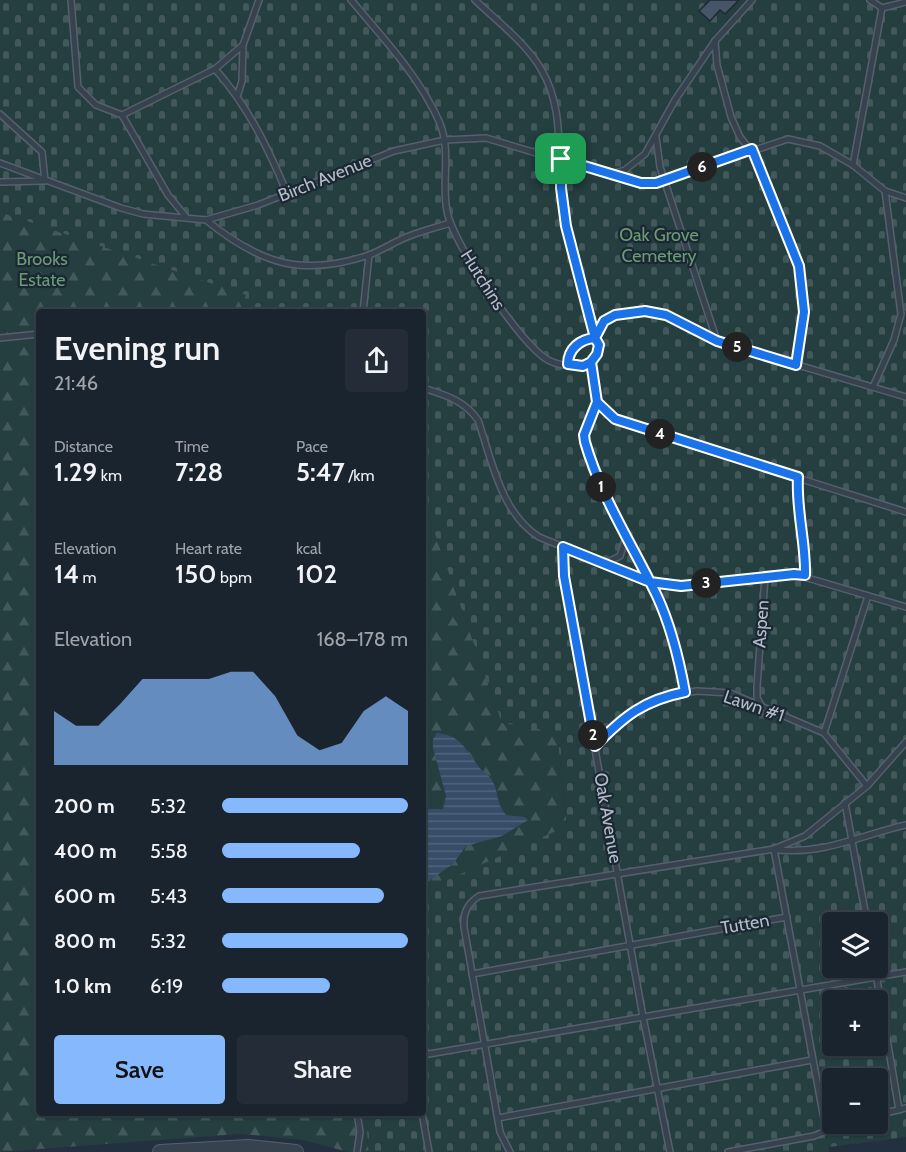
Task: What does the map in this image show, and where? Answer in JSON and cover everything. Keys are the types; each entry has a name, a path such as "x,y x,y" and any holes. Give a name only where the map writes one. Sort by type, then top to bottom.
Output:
{"street":[{"path":"160,1152 248,1147 296,1152"}],"lane":[{"path":"71,0 78,87 96,105 122,115 168,195 186,218"},
{"path":"238,94 242,81 243,45 259,0"},
{"name":"Hutchins","path":"351,0 417,82 439,121 445,140 448,164 446,209 454,235 516,330 548,360 583,366 591,362"},
{"path":"475,0 530,54 541,69 556,106 561,188 566,226 599,350 591,362 597,402 584,435 585,442 602,488 650,582 672,636 685,692"},
{"path":"610,175 625,170 636,162 656,137 675,100 715,41 752,0"},
{"path":"870,0 882,8 906,2"},
{"path":"854,165 882,8"},
{"path":"715,41 717,65 731,117 740,137 752,149 799,266 804,312 796,365"},
{"path":"122,115 215,69 243,45"},
{"path":"215,69 238,94 261,134 287,193"},
{"path":"0,114 42,152 45,181"},
{"path":"656,137 660,167 717,341"},
{"name":"Birch Avenue","path":"206,220 287,193 394,150 445,140 486,138 641,183 666,181 752,149 788,139 805,141 854,165 885,191"},
{"path":"0,163 121,208 143,214 206,220 245,249 272,261 308,265 369,255 404,238 450,223"},
{"path":"0,182 45,181"},
{"path":"873,387 894,340 900,314 897,271 885,191 906,198"},
{"path":"363,309 369,255"},
{"path":"568,364 572,349 579,343 595,338 604,321 626,312 645,311 666,315 717,341 906,397"},
{"path":"0,338 36,334"},
{"path":"426,389 443,394 471,410 478,420 509,507 516,519 539,537 650,582 681,586 765,577"},
{"path":"597,402 606,412 624,422 906,512"},
{"path":"798,477 796,496 805,575"},
{"path":"606,563 620,556 626,537"},
{"name":"Oak Avenue","path":"563,547 564,576 643,1017 670,1152"},
{"name":"Aspen","path":"761,705 757,698 757,686 765,577 805,575 906,607"},
{"path":"824,734 867,596"},
{"name":"Lawn #1","path":"595,746 636,709 660,697 685,692 730,693 824,734 867,786"},
{"path":"774,849 800,839 867,786 906,742"},
{"path":"845,803 865,912"},
{"path":"510,1152 500,1132 463,918 471,901 479,896 774,849 807,851 851,842 858,837 906,825"},
{"path":"774,849 786,917"},
{"name":"Tutten","path":"472,974 786,917 822,1111"},
{"path":"888,976 906,972"},
{"path":"426,1055 877,978 899,1110"},
{"path":"498,1118 812,1060"},
{"path":"888,1113 906,1108"},
{"path":"357,1116 360,1132 357,1152"},
{"path":"423,1116 429,1152"},
{"path":"728,1152 822,1133"}],"green space":[{"name":"Oak Grove Cemetery","path":"0,0 906,0 906,1137 829,1147 829,1152 369,1152 365,1116 426,1116 426,890 567,826 557,732 502,723 426,508 426,309 241,309 246,295 0,212"},
{"name":"Brooks Estate","path":"0,212 247,295 241,309 36,309 36,1116 365,1116 369,1152 348,1152 303,1140 240,1134 0,1152"},
{"path":"426,508 502,723 557,731 567,827 426,890"}],"water":[{"path":"437,733 457,740 480,769 491,778 506,815 525,817 528,820 502,836 466,846 453,864 426,883 426,809 443,809 446,796 433,748 433,739"}],"building":[{"path":"710,0 739,0 725,14 720,10 710,21 699,11"}],"route":[{"path":"561,159 562,204 566,226 595,338 599,345 599,350 591,362 597,402 584,435 585,442 590,461 602,488 619,523 650,582 657,596 672,636 685,692 660,697 636,709 617,723 595,746 564,576 563,547 650,582 663,585 681,586 794,574 805,575 805,562 796,496 798,477 615,419 597,402 591,362 575,367 568,364 572,349 589,338 595,338 604,321 615,315 645,311 666,315 717,341 796,365 804,312 803,290 793,246 781,223 752,149 656,183 641,183 561,159"}]}
